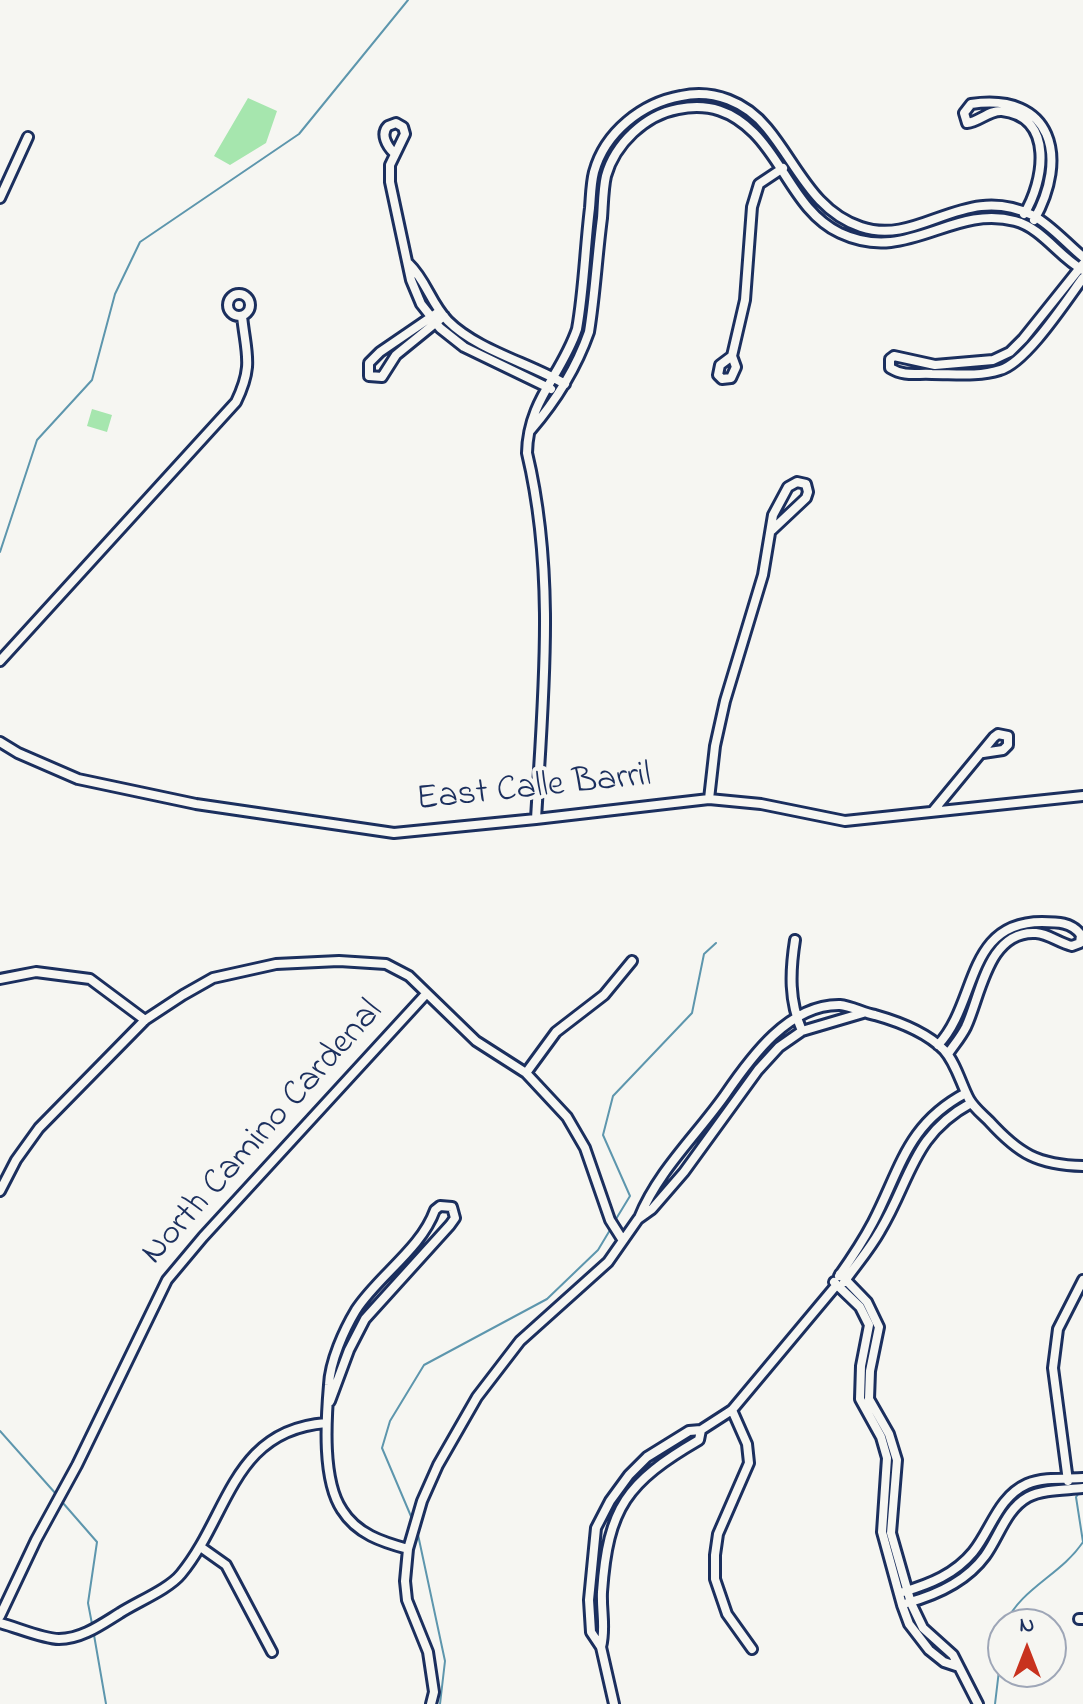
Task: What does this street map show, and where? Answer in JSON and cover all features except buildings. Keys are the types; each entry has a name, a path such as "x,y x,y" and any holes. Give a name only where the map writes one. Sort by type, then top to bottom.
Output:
{"street":[{"path":"536,819 544,695 546,593 542,533 527,453 535,407 570,348 577,329 594,171 618,129 650,106 668,98 692,93 714,95 742,105 767,128 826,208 846,222 884,231 914,226 965,207 983,204 1036,217 1083,257"},
{"path":"1019,222 1041,174 1042,154 1034,131 1022,119 1005,112 993,112 967,123 964,113 971,104 1006,102 1035,115 1049,139 1052,175 1029,227"},
{"path":"530,432 562,388 582,354 589,332 607,175 628,137 641,126 672,110 692,106 711,107 736,116 757,136 817,218 841,234 885,244 917,238 984,217 1019,222 1029,227 1082,268 1010,352 979,363 935,365 894,356 890,359 890,368 907,375 930,373 955,376 1004,370 1031,347 1083,278"},
{"path":"0,198 28,137"},
{"path":"394,153 390,182 411,280 421,304 464,347 547,387 562,388"},
{"path":"732,356 745,300 752,207 759,184 790,162"},
{"path":"965,207 967,220"},
{"path":"858,239 862,227"},
{"path":"409,264 421,275 431,299 442,314 471,338 553,378 562,388"},
{"path":"434,320 380,352 369,363 369,376 382,377 396,355 442,314"},
{"path":"0,661 236,402 247,379 242,316"},
{"path":"709,799 715,746 725,701 763,575 773,515 784,492 797,482 806,484 806,498 772,530"},
{"name":"East Calle Barril","path":"0,742 78,779 220,808 394,833 709,799 761,804 845,821 1083,796"},
{"path":"932,811 983,753"},
{"path":"938,1045 950,1033 959,1015 984,948 998,936 1034,922 1068,924 1076,928 1081,935 1080,943 1072,946 1035,933 1019,935 997,951 965,1029 948,1054"},
{"path":"795,940 792,1002 802,1031"},
{"path":"0,1191 16,1160 39,1128 145,1020 213,978 276,964 339,961 386,964 409,976 476,1041 526,1073 567,1117 585,1148 610,1220 622,1239"},
{"path":"526,1073 556,1032 604,995 632,961"},
{"path":"0,979 36,972 90,979 145,1020"},
{"name":"North Camino Cardenal","path":"0,1616 167,1280 204,1235 426,994"},
{"path":"638,1219 645,1202 672,1162 773,1035 796,1018 821,1008 842,1005 895,1021 938,1045 948,1054 971,1103 1007,1142 1029,1156 1054,1165 1083,1166"},
{"path":"431,1704 434,1692 428,1652 407,1600 408,1549 422,1501 438,1465 477,1397 520,1341 608,1262 638,1219 652,1209 684,1172 758,1070 779,1047 802,1031 863,1013"},
{"path":"839,1282 872,1225 905,1154 925,1123 944,1105 966,1093"},
{"path":"614,1704 601,1647 591,1632 589,1600 596,1528 610,1501 647,1457 689,1431 701,1430 732,1410 880,1231 914,1160 932,1131 950,1114 971,1103"},
{"path":"893,1180 901,1188"},
{"path":"330,1401 349,1350 365,1319 450,1225 455,1218 452,1207 447,1205 435,1210 422,1233 354,1313 331,1375 326,1423 331,1487 342,1512 364,1533 408,1549"},
{"path":"1069,1490 1053,1368 1058,1329 1083,1280"},
{"path":"839,1282 860,1307 869,1325 861,1366 860,1399 881,1437 887,1458 882,1532 907,1604 909,1624 929,1650 944,1662 956,1666 975,1694 978,1704"},
{"path":"732,1410 747,1444 749,1463 718,1534 715,1579 727,1614 752,1649"},
{"path":"0,1623 59,1639 88,1632 178,1578 202,1548 240,1471 269,1443 302,1428 326,1423"},
{"path":"903,1592 940,1578 964,1562 975,1550 1005,1500 1019,1488 1031,1482 1083,1478"},
{"path":"907,1604 956,1584 972,1571 1014,1508 1026,1498 1034,1494 1083,1488"},
{"path":"202,1548 226,1565 272,1652"}],"green space":[{"path":"248,98 277,111 266,143 230,165 214,156"},
{"path":"92,409 112,415 107,432 87,426"}],"waterway":[{"path":"0,552 37,440 92,380 115,294 140,242 299,134 408,0"},
{"path":"616,1219 630,1196 603,1135 613,1096 692,1013 704,954 716,943"},
{"path":"413,1521 382,1448 390,1421 424,1365 547,1299 598,1250 610,1230"},
{"path":"0,1431 56,1494"},
{"path":"1015,1608 1064,1564 1083,1542 1076,1497 1080,1492"},
{"path":"63,1503 97,1542 88,1603 92,1624"},
{"path":"417,1530 445,1661 440,1704"},
{"path":"94,1635 106,1704"},
{"path":"995,1704 997,1688"}]}
